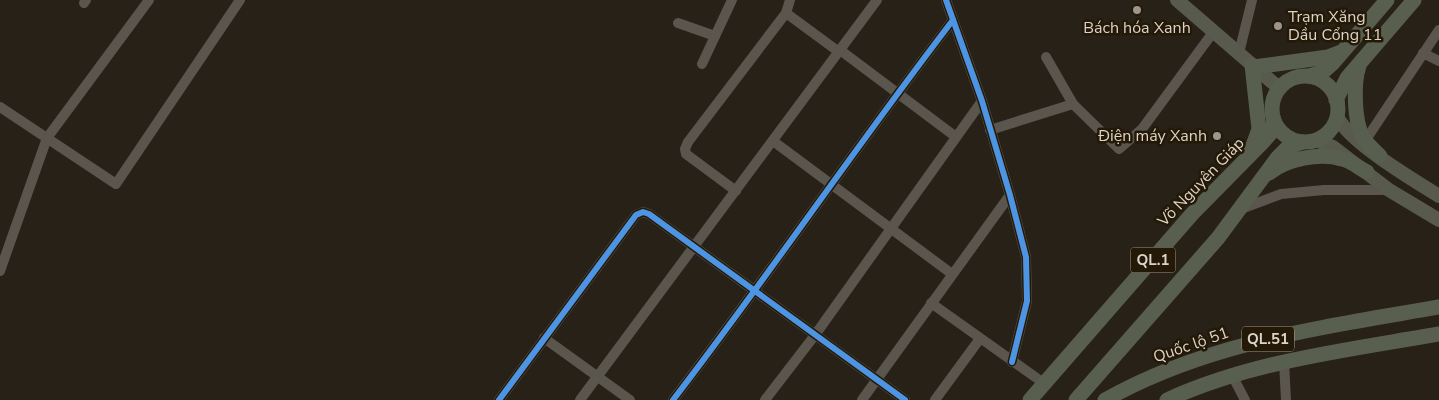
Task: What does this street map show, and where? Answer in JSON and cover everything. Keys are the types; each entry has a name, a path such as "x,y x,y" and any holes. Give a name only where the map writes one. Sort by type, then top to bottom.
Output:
{"highway":[{"path":"1309,76 1322,72 1345,50 1387,0"},
{"path":"1336,117 1336,100 1347,78 1414,0"},
{"path":"1249,156 1259,129 1253,66 1328,57 1345,50"},
{"path":"1361,62 1354,87 1360,131 1366,141 1380,156"},
{"path":"1279,88 1288,80 1298,76 1309,76 1320,79 1329,86 1336,100"},
{"name":"QL.1","path":"1274,121 1272,108 1279,88"},
{"name":"QL.1","path":"1076,400 1218,238 1287,148 1325,135 1336,117"},
{"path":"1274,121 1285,136 1309,141"},
{"name":"Võ Nguyên Giáp","path":"1030,400 1192,214 1270,134 1274,121"},
{"path":"1257,185 1276,167 1304,158 1341,158 1366,172"},
{"name":"Quốc lộ 51","path":"1105,400 1166,371 1225,351 1290,333 1439,307"},
{"name":"QL.51","path":"1167,400 1284,362 1439,334"}],"main road":[{"path":"1177,0 1279,88"},
{"path":"1336,117 1346,130 1402,174 1439,196"},
{"path":"1309,141 1333,147 1389,190 1439,220"}],"street":[{"path":"0,272 47,138 149,0"},
{"path":"0,106 116,184 240,0"},
{"path":"702,64 732,0"},
{"path":"736,191 686,154 685,149 786,13 790,0"},
{"path":"580,400 877,0"},
{"path":"946,0 982,101 1026,257 1027,301 1012,362"},
{"path":"1239,53 1252,0"},
{"path":"786,13 956,136"},
{"path":"673,400 756,291 897,94 953,20"},
{"path":"678,23 715,36"},
{"path":"1366,141 1439,30"},
{"path":"1046,57 1073,104 1119,149 1142,128 1214,31"},
{"path":"1423,53 1439,62"},
{"path":"765,400 816,335 982,101"},
{"path":"990,130 1073,104"},
{"path":"773,141 952,274"},
{"path":"1239,209 1281,194 1324,190 1389,190"},
{"path":"862,400 1010,195"},
{"path":"499,400 636,215 643,212 649,214 905,400"},
{"path":"931,304 979,340 1045,384"},
{"path":"544,338 598,375 630,400"},
{"path":"936,400 979,340"},
{"path":"1284,362 1286,397"},
{"path":"1233,377 1245,400"}],"cycle path":[{"path":"946,0 982,101 1026,257 1027,301 1012,362"},
{"path":"673,400 953,20"},
{"path":"499,400 636,215 643,212 649,214 905,400"}],"place":[{"name":"Bách hóa Xanh","path":"1137,10"},
{"name":"Trạm Xăng Dầu Cổng 11","path":"1278,26"},
{"name":"Điện máy Xanh","path":"1217,136"}]}
